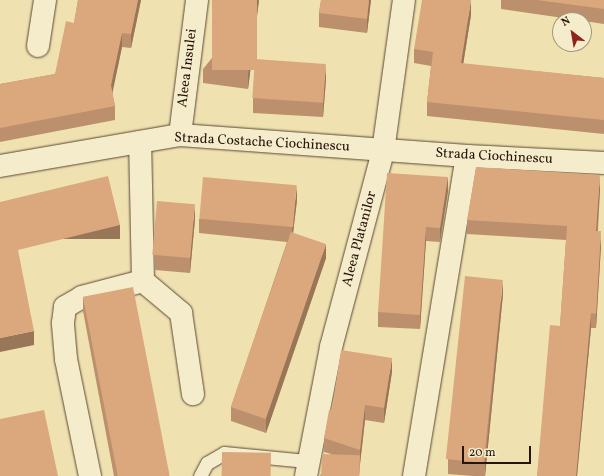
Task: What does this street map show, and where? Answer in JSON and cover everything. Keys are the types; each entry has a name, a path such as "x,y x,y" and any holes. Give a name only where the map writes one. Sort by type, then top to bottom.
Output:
{"street":[{"path":"38,46 45,0"},
{"name":"Aleea Insulei","path":"180,135 197,0"},
{"name":"Aleea Platanilor","path":"306,468 331,347 383,151 404,0"},
{"name":"Strada Costache Ciochinescu","path":"0,166 180,135 383,151"},
{"path":"140,142 143,281 181,313 193,394"},
{"name":"Strada Ciochinescu","path":"383,151 604,163"},
{"path":"414,476 467,156"},
{"path":"90,476 66,359 63,323 65,307 82,297 143,281"}],"lane":[{"path":"200,476 207,463 224,453 306,468"}],"building":[{"path":"78,0 138,0 131,34 122,33 111,85 115,106 0,128 0,84 55,74 66,21 74,23"},
{"path":"212,0 257,0 257,70 212,70"},
{"path":"321,0 369,0 367,19 319,13"},
{"path":"422,0 471,0 461,63 604,78 604,120 427,102 433,52 414,49"},
{"path":"537,0 604,0 604,9"},
{"path":"255,59 326,64 323,103 252,98"},
{"path":"476,167 600,175 596,231 601,231 596,314 591,313 576,476 537,476 550,325 560,326 567,226 467,220"},
{"path":"387,173 448,177 440,228 426,227 420,315 378,312"},
{"path":"108,176 120,225 18,250 34,331 0,338 0,202"},
{"path":"203,177 297,185 293,227 199,219"},
{"path":"157,201 195,204 190,258 152,255"},
{"path":"291,232 326,244 266,419 231,407"},
{"path":"465,276 503,280 484,463 446,459"},
{"path":"133,287 170,475 118,476 83,297"},
{"path":"341,350 392,358 384,408 365,405 360,450 324,438 329,410 332,410"},
{"path":"44,410 58,476 0,476 0,419"},
{"path":"222,452 271,453 271,476 222,476"},
{"path":"322,454 360,455 359,476 321,476"}]}
